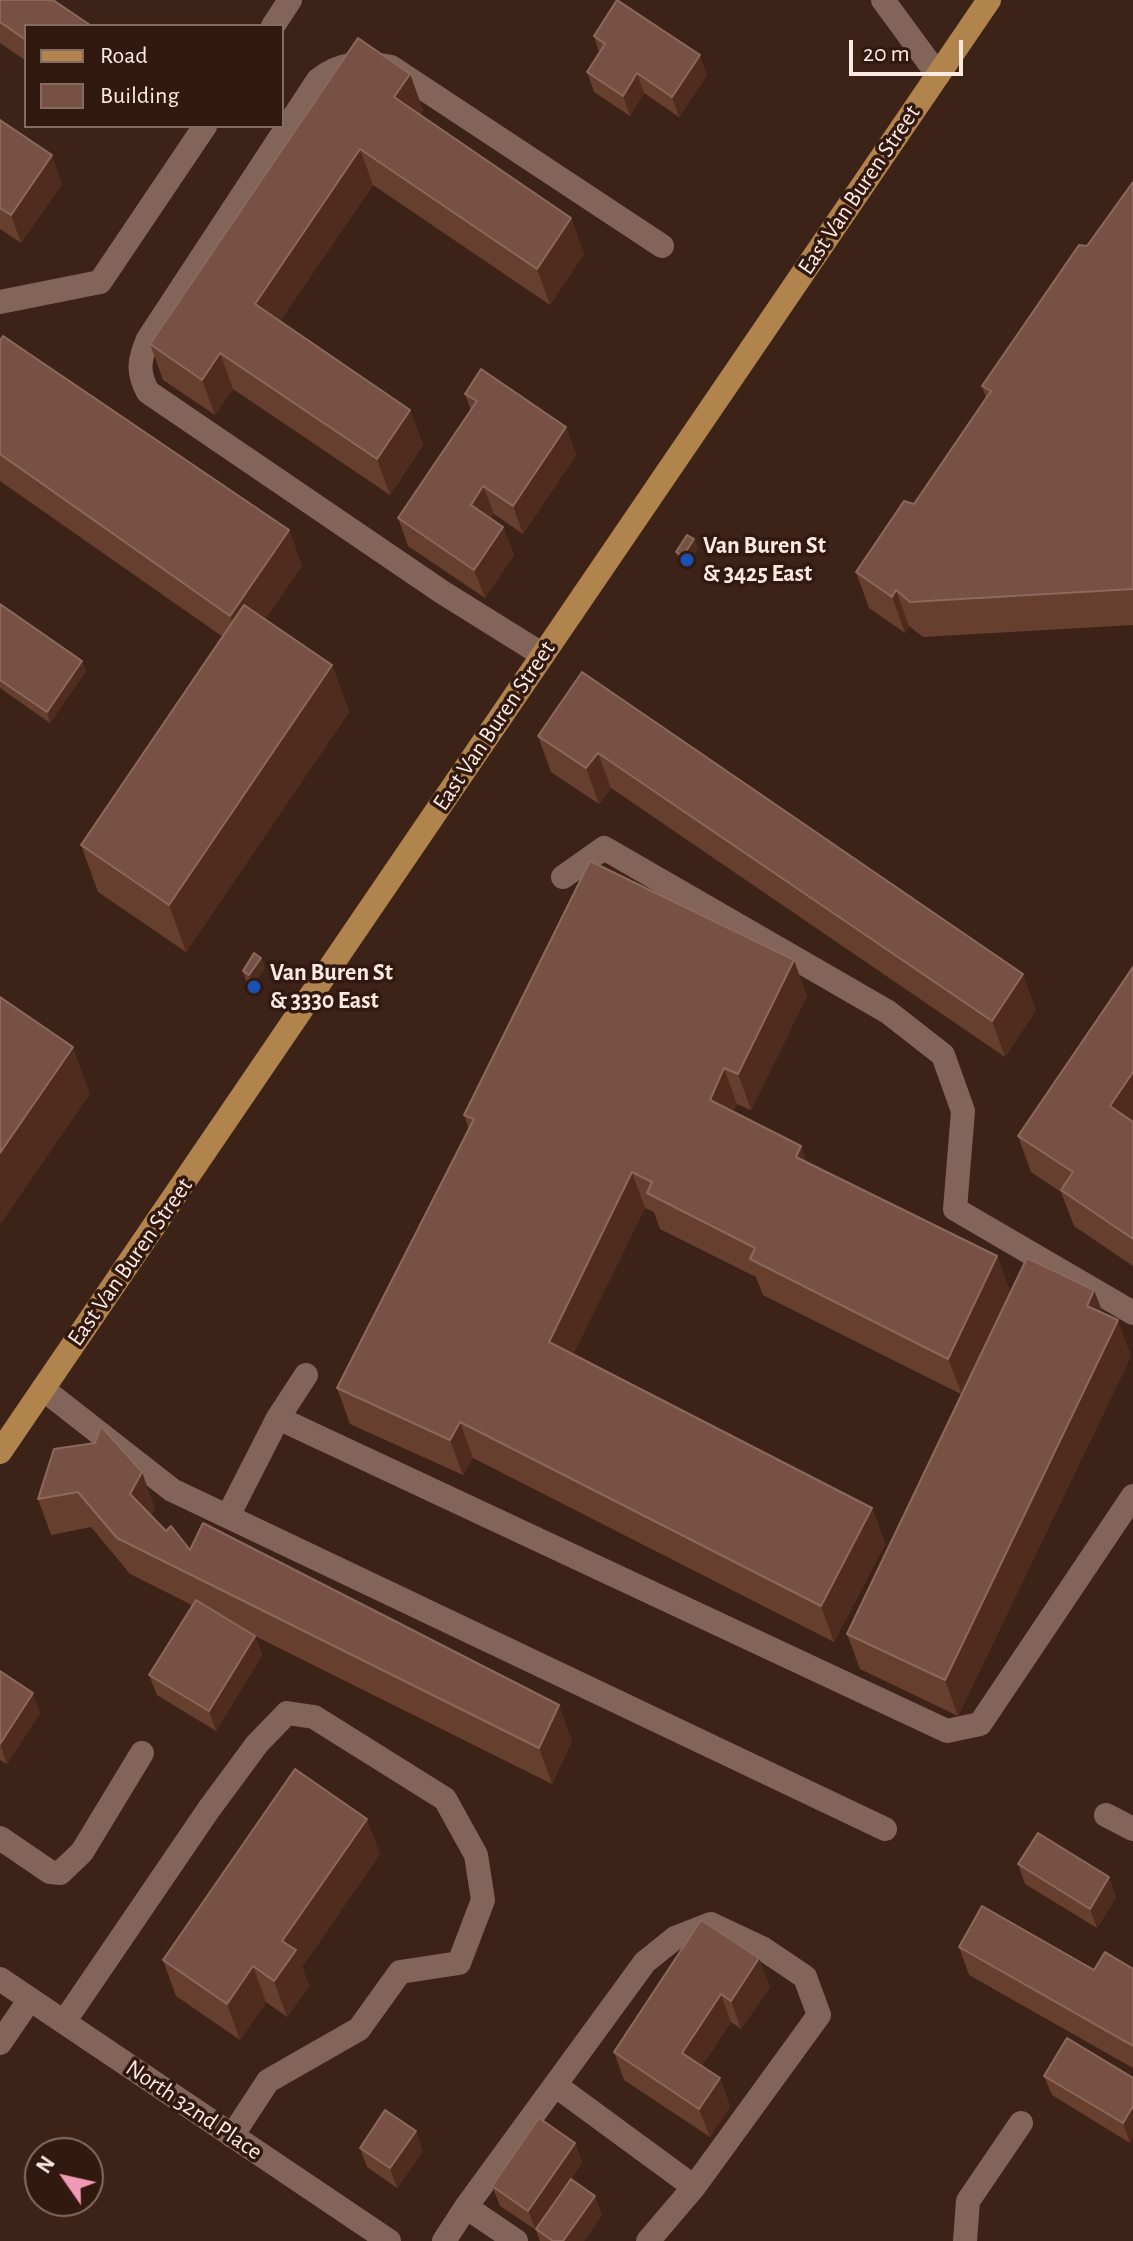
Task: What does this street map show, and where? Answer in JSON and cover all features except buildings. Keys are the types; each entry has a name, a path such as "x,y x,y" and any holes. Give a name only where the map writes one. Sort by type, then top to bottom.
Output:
{"main road":[{"name":"East Van Buren Street","path":"0,1452 989,0"}],"street":[{"path":"274,24 290,0"},
{"path":"883,0 938,75"},
{"path":"543,655 442,592 148,392 140,376 140,358 148,339 318,80 331,70 351,64 391,67 662,246"},
{"path":"0,302 100,282 204,128"},
{"path":"563,877 604,848 888,1012 943,1055 963,1111 955,1209 1133,1313"},
{"path":"228,1516 278,1418 306,1375"},
{"path":"43,1389 172,1490 885,1829"},
{"path":"278,1418 947,1731 980,1724 1133,1496"},
{"path":"64,2022 209,1809 257,1744 287,1713 314,1717 445,1799 476,1855 483,1900 459,1963 400,1972 359,2029 268,2081 232,2136"},
{"path":"0,1838 50,1872 60,1873 82,1852 142,1753"},
{"path":"1106,1815 1133,1829"},
{"path":"444,2241 645,1962 675,1938 711,1924 762,1948 805,1977 819,2015 694,2187 648,2241"},
{"name":"North 32nd Place","path":"0,1979 389,2241"},
{"path":"0,2043 30,1999"},
{"path":"555,2085 694,2187"},
{"path":"965,2241 968,2201 1021,2123"},
{"path":"466,2207 516,2241"}],"place":[{"name":"Van Buren St & 3425 East","path":"687,560"},
{"name":"Van Buren St & 3330 East","path":"254,987"}]}
